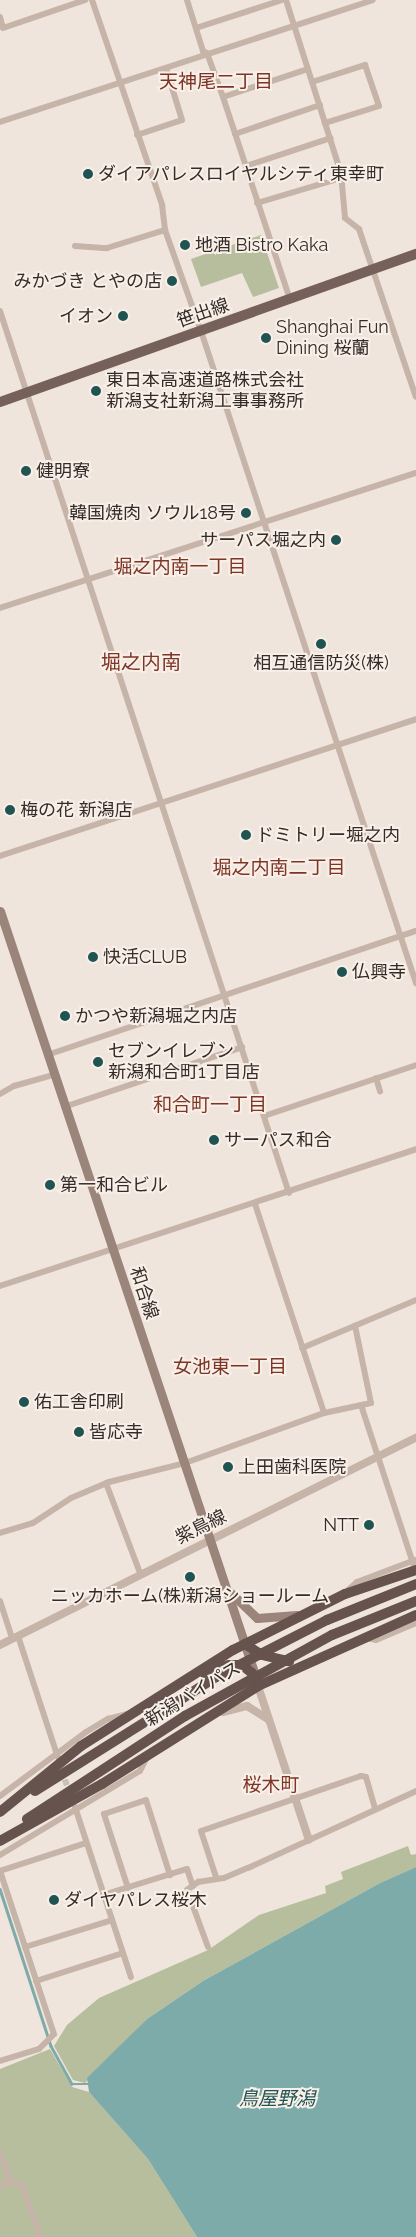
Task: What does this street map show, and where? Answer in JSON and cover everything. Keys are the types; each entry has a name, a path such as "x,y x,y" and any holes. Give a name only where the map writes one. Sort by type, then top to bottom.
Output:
{"highway":[{"path":"0,1812 81,1746 130,1712 174,1685 245,1644 316,1608 414,1564"},
{"name":"新潟バイパス","path":"0,1812 223,1673 327,1620 416,1584"},
{"name":"新潟バイパス","path":"0,1837 185,1716 332,1635 416,1601"},
{"path":"0,1841 146,1757 258,1686 363,1637 416,1615"},
{"path":"245,1644 254,1652 272,1659 291,1661 319,1658"},
{"path":"174,1685 236,1665 249,1670 258,1686"}],"main road":[{"name":"笹出線","path":"0,402 416,254"},
{"name":"和合線","path":"0,911 46,1055 228,1590 258,1686"},
{"path":"228,1590 257,1618 294,1616 316,1608"}],"street":[{"path":"0,17 3,28 85,0"},
{"path":"92,0 162,206 165,230 265,521 416,983"},
{"path":"187,0 203,51 207,53 223,97 290,300"},
{"path":"196,28 284,0 326,123 341,178 345,218 359,230 374,269 416,397"},
{"path":"0,122 373,0"},
{"path":"312,82 365,65 379,106 326,123"},
{"path":"137,135 182,120 166,68"},
{"path":"223,97 308,69"},
{"path":"235,134 320,105"},
{"path":"246,166 330,138"},
{"path":"258,203 341,178"},
{"path":"75,246 107,248 165,230"},
{"path":"0,311 289,1193"},
{"path":"0,608 416,473"},
{"path":"0,856 416,719"},
{"path":"46,1055 416,931"},
{"path":"64,1107 242,1048"},
{"path":"264,1116 416,1065"},
{"path":"0,1094 14,1086 53,1075"},
{"path":"376,1078 380,1091"},
{"path":"0,1286 289,1193 416,1149"},
{"path":"255,1204 324,1413"},
{"path":"302,1348 416,1300"},
{"path":"0,1533 33,1523 71,1498 106,1483 185,1463 324,1413 371,1403 355,1326"},
{"path":"361,1405 414,1564"},
{"name":"紫鳥線","path":"0,1645 140,1573 378,1459 416,1438"},
{"path":"106,1483 140,1573"},
{"path":"0,1601 15,1637 58,1757"},
{"path":"363,1637 376,1640 416,1623"},
{"path":"258,1686 309,1840"},
{"path":"217,1712 247,1706 263,1712 271,1722"},
{"path":"0,1796 58,1757 108,1718 130,1712"},
{"path":"0,1855 75,1808 140,1771 146,1757"},
{"path":"216,1877 201,1831 295,1797 361,1776 366,1777 375,1808"},
{"path":"208,1947 187,1890 192,1886 216,1877 224,1878 416,1791"},
{"path":"128,1888 104,1814 146,1800 170,1875"},
{"path":"75,1808 131,1977"},
{"path":"0,2061 40,2048 51,2037 36,1981 0,1871 86,1843"},
{"path":"104,1896 187,1869 192,1886"},
{"path":"25,1947 112,1920"},
{"path":"36,1981 123,1953"},
{"path":"0,2152 10,2179"},
{"path":"0,2179 10,2179 23,2186 40,2237"},
{"path":"0,2186 10,2179"}],"green space":[{"path":"261,235 279,288 253,297 242,273 201,287 191,259"},
{"path":"408,1846 411,1855 416,1854 416,1867 380,1883 203,1981 147,2019 85,2083 73,2080 54,2046 67,2025 99,1998 208,1950 259,1915 326,1893 325,1886 343,1879 341,1872"},
{"path":"50,2049 72,2087 89,2092 148,2159 197,2237 0,2237 0,2069"}],"water":[{"name":"鳥屋野潟","path":"416,1867 416,2237 197,2237 148,2159 89,2092 87,2078 147,2019 203,1981 380,1883"}],"waterway":[{"path":"0,1889 51,2046 72,2084 88,2084"}],"tunnel":[{"path":"62,1771 70,1794"}],"place":[{"name":"ダイアパレスロイヤルシティ東幸町","path":"88,174"},
{"name":"地酒 Bistro Kaka","path":"185,245"},
{"name":"みかづき とやの店","path":"172,281"},
{"name":"イオン","path":"123,316"},
{"name":"Shanghai Fun Dining 桜蘭","path":"266,338"},
{"name":"東日本高速道路株式会社 新潟支社新潟工事事務所","path":"96,391"},
{"name":"健明寮","path":"26,471"},
{"name":"韓国焼肉 ソウル18号","path":"246,513"},
{"name":"サーパス堀之内","path":"336,540"},
{"name":"相互通信防災(株)","path":"321,644"},
{"name":"梅の花 新潟店","path":"10,810"},
{"name":"ドミトリー堀之内","path":"246,835"},
{"name":"快活CLUB","path":"93,957"},
{"name":"仏興寺","path":"342,972"},
{"name":"かつや新潟堀之内店","path":"65,1016"},
{"name":"セブンイレブン 新潟和合町1丁目店","path":"98,1062"},
{"name":"サーパス和合","path":"214,1140"},
{"name":"第一和合ビル","path":"50,1185"},
{"name":"佑工舎印刷","path":"24,1402"},
{"name":"皆応寺","path":"79,1432"},
{"name":"上田歯科医院","path":"228,1467"},
{"name":"NTT","path":"369,1525"},
{"name":"ニッカホーム(株)新潟ショールーム","path":"190,1577"},
{"name":"ダイヤパレス桜木","path":"54,1900"}],"district":[{"name":"天神尾二丁目","path":"216,82"},
{"name":"堀之内南一丁目","path":"180,567"},
{"name":"堀之内南","path":"141,662"},
{"name":"堀之内南二丁目","path":"279,868"},
{"name":"和合町一丁目","path":"210,1105"},
{"name":"女池東一丁目","path":"230,1367"},
{"name":"桜木町","path":"271,1785"}]}
